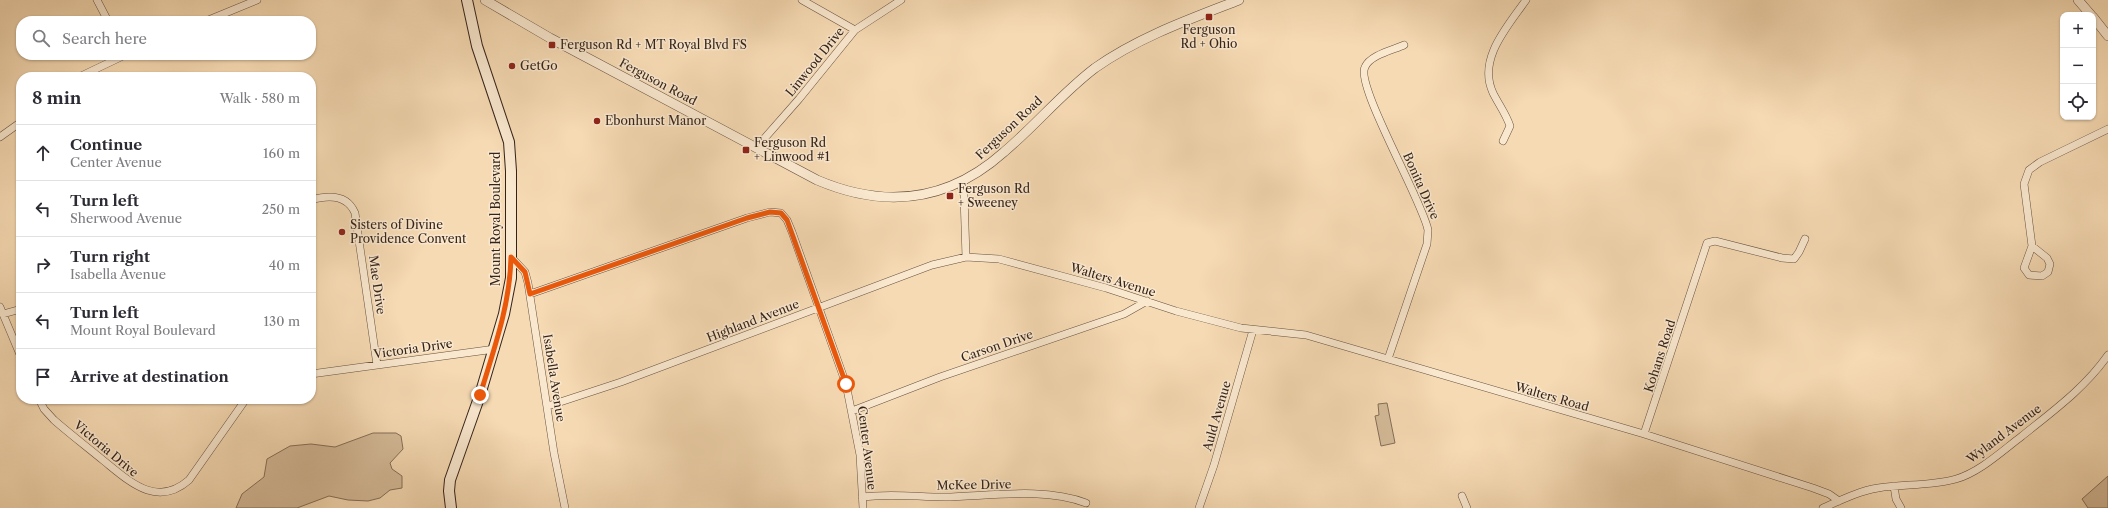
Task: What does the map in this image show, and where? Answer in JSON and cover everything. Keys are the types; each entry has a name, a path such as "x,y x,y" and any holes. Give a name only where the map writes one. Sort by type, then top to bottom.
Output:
{"main road":[{"name":"Mount Royal Boulevard","path":"451,508 449,491 454,465 474,412 494,349 508,297 511,257 511,171 509,142 477,46 467,0"}],"street":[{"path":"97,0 105,16"},
{"path":"218,16 256,0"},
{"name":"Ferguson Road","path":"485,0 544,35 817,180 848,192 884,198 912,196 960,183 980,171 1006,151 1051,106 1095,68 1143,40 1218,4 1239,0"},
{"path":"802,0 855,30"},
{"name":"Linwood Drive","path":"756,148 804,94 855,30 901,0"},
{"path":"1503,141 1508,134 1510,126 1506,115 1492,92 1489,75 1490,62 1495,47 1526,0"},
{"path":"2078,0 2088,12"},
{"path":"2096,21 2108,36"},
{"name":"Bonita Drive","path":"1388,359 1427,244 1428,230 1424,216 1388,140 1365,82 1363,70 1367,63 1376,57 1404,45"},
{"path":"90,72 115,60"},
{"path":"0,137 16,126"},
{"path":"2032,246 2024,184 2029,170 2040,162 2108,129"},
{"path":"960,183 964,195 966,257"},
{"name":"Mae Drive","path":"316,199 327,196 344,199 353,207 377,365"},
{"name":"Center Avenue","path":"530,294 567,283 747,218 770,212 781,213 787,220 792,232 818,308 841,368 852,411 860,455 863,508"},
{"name":"Kohans Road","path":"1644,434 1695,285 1707,243 1715,241 1782,258 1794,259 1805,239"},
{"name":"Isabella Avenue","path":"511,257 525,272 530,294 554,453 565,508"},
{"name":"Walters Avenue","path":"966,257 988,257 1009,261 1198,317 1253,330"},
{"name":"Highland Avenue","path":"548,406 621,382 932,265 966,257"},
{"name":"Carson Drive","path":"852,411 940,377 1124,314 1147,301"},
{"path":"0,307 16,345"},
{"path":"3,314 16,310"},
{"name":"Walters Road","path":"1253,330 1306,334 1644,434 1824,492 1839,501"},
{"name":"Auld Avenue","path":"1199,508 1214,465 1253,330"},
{"name":"Victoria Drive","path":"316,373 494,349"},
{"name":"Wyland Avenue","path":"1824,508 1876,488 1949,480 1977,469 2012,444 2068,399 2094,373 2108,355"},
{"name":"Victoria Drive","path":"42,404 54,420 125,480 144,492 157,494 176,490 189,480 242,404"},
{"path":"1894,486 1896,499 1901,508"},
{"name":"McKee Drive","path":"862,496 892,494 927,497 997,494 1061,495 1086,503"},
{"path":"1462,496 1467,508"}],"shaded area":[{"path":"1387,403 1395,443 1381,446 1375,416 1379,415 1378,404"},
{"path":"373,433 396,433 401,436 403,449 390,463 392,469 402,476 402,488 390,490 380,498 368,501 348,500 329,496 297,508 236,508 242,494 264,477 267,459 290,446 311,444 335,447"},
{"path":"2108,476 2108,508 2088,508 2082,499"}],"place":[{"name":"Ferguson Rd + Ohio","path":"1209,17"},
{"name":"Ferguson Rd + MT Royal Blvd FS","path":"552,45"},
{"name":"GetGo","path":"512,66"},
{"name":"Ebonhurst Manor","path":"597,121"},
{"name":"Ferguson Rd + Linwood #1","path":"746,150"},
{"name":"Ferguson Rd + Sweeney","path":"950,196"},
{"name":"Sisters of Divine Providence Convent","path":"342,232"}],"route":[{"path":"480,395 508,297 511,278 511,257 525,272 530,294 553,288 720,227 762,213 770,212 781,213 787,220 846,384"}]}
